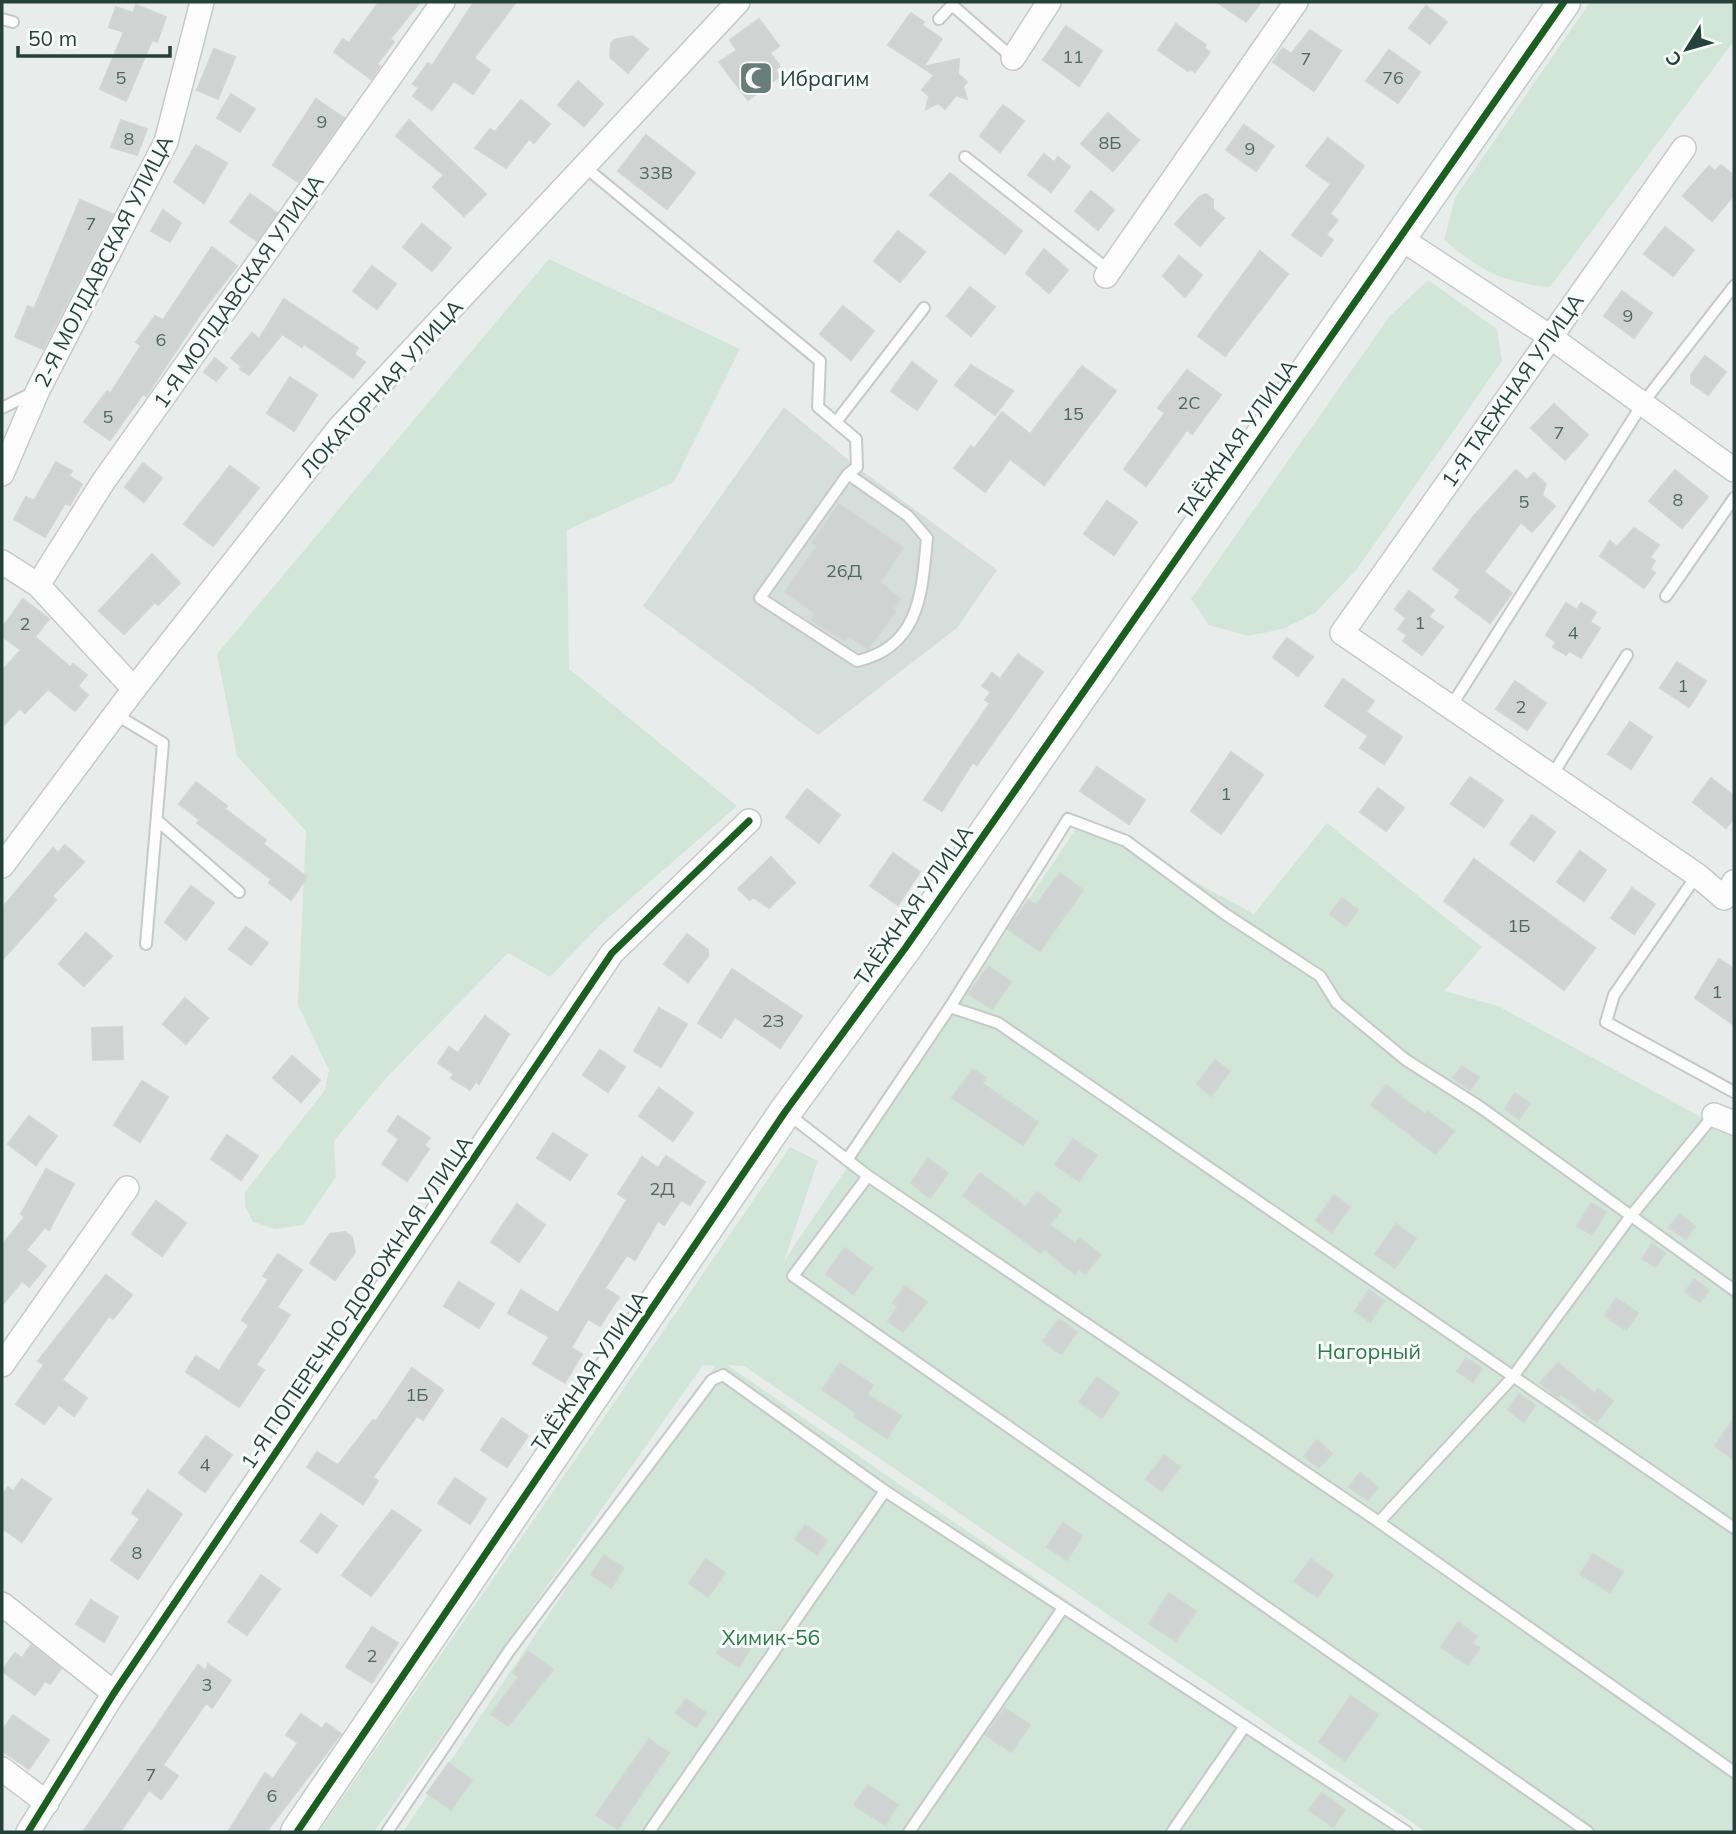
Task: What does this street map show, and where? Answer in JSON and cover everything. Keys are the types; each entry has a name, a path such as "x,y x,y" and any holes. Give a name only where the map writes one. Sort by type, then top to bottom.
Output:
{"street":[{"name":"2-Я МОЛДАВСКАЯ УЛИЦА","path":"2,474 38,390 166,142 202,2"},
{"name":"1-Я МОЛДАВСКАЯ УЛИЦА","path":"38,585 103,482 443,2"},
{"name":"ЛОКАТОРНАЯ УЛИЦА","path":"2,866 134,689 339,428 738,2"},
{"path":"1013,58 1049,2"},
{"path":"1108,274 1296,2"},
{"name":"ТАЁЖНАЯ УЛИЦА","path":"297,1832 785,1112 906,947 1142,604 1564,2"},
{"name":"1-Я ТАЕЖНАЯ УЛИЦА","path":"1450,708 1342,633 1684,148"},
{"path":"1400,238 1549,336 1734,470"},
{"path":"2,562 38,585 134,689"},
{"path":"1450,708 1696,875 1729,890"},
{"name":"1-Я ПОПЕРЕЧНО-ДОРОЖНАЯ УЛИЦА","path":"28,1832 114,1693 612,953 749,821"},
{"path":"2,1365 127,1188"},
{"path":"2,1604 114,1693"},
{"path":"2,1769 47,1803"}],"lane":[{"path":"939,19 952,5 1013,58"},
{"path":"965,158 1108,274"},
{"path":"585,167 820,361 818,407 856,439 857,467 848,474 760,598 857,661 880,656 906,629 920,602 927,538 908,516 848,474"},
{"path":"1450,708 1643,403 1734,286"},
{"path":"836,422 924,308"},
{"path":"2,408 38,390"},
{"path":"1666,596 1734,498"},
{"path":"1551,777 1628,655"},
{"path":"115,714 163,743 159,822 146,944"},
{"path":"847,1160 950,1007 1068,819 1126,841 1225,914 1320,976 1337,1003 1406,1060 1479,1107 1734,1290"},
{"path":"159,822 239,892"},
{"path":"1696,875 1614,995 1606,1022 1734,1092"},
{"path":"950,1007 998,1023 1734,1528"},
{"path":"785,1112 868,1176 1379,1522 1734,1772"},
{"path":"1379,1522 1512,1378 1630,1217 1724,1119"},
{"path":"868,1176 793,1276 1588,1832"},
{"path":"387,1832 509,1651 712,1380 723,1375 884,1490 1408,1832"},
{"path":"649,1832 884,1490"},
{"path":"909,1832 1063,1608"},
{"path":"1172,1832 1245,1726"}],"shaded area":[{"path":"784,407 857,467 997,570 957,628 818,735 643,606"}],"green space":[{"path":"1590,2 1734,2 1734,41 1550,287 1518,282 1481,267 1444,240 1455,198"},
{"path":"549,259 740,349 674,482 567,530 569,669 737,806 599,926 550,977 508,953 385,1079 334,1141 336,1177 303,1225 275,1229 253,1222 245,1206 245,1192 325,1090 329,1070 298,1005 306,831 237,756 217,654"},
{"path":"1428,280 1497,329 1502,361 1357,569 1315,613 1283,629 1248,636 1209,625 1191,599 1389,317"},
{"name":"Нагорный","path":"1082,820 1254,914 1327,823 1482,947 1444,991 1498,1006 1734,1135 1734,1832 1426,1832 744,1366 727,1365 1402,1832 403,1832 715,1366 703,1365 374,1832 319,1832 790,1147 818,1161 784,1261"}],"building":[{"path":"379,2 420,2 390,39 394,42 377,64 380,66 371,79 334,52 343,39 349,43"},
{"path":"474,2 516,2 474,58 490,70 473,94 454,81 432,110 413,96 419,88 413,84 428,63 432,66"},
{"path":"1217,2 1261,2 1246,22"},
{"path":"136,5 166,17 157,42 152,40 126,101 100,89 124,32 109,27 116,7 133,13"},
{"path":"1426,6 1447,22 1430,44 1409,28"},
{"path":"911,13 924,22 922,25 942,39 923,67 959,59 958,74 967,82 963,86 967,99 956,95 945,109 938,103 926,109 929,96 922,90 934,75 888,45"},
{"path":"759,19 779,46 770,53 780,66 775,70 780,76 748,100 719,62 737,50 730,40"},
{"path":"1176,24 1206,45 1204,48 1210,52 1195,72 1190,69 1188,71 1158,50"},
{"path":"1066,26 1102,51 1079,86 1043,60"},
{"path":"1310,30 1341,51 1314,91 1273,62 1283,48 1291,54"},
{"path":"632,36 648,49 628,73 610,57 611,44 614,40"},
{"path":"214,49 235,57 218,99 197,90"},
{"path":"1389,50 1420,72 1398,103 1366,81"},
{"path":"578,81 603,104 584,126 558,105"},
{"path":"231,94 255,109 240,132 217,118"},
{"path":"316,99 344,118 298,182 273,165"},
{"path":"521,100 550,124 534,143 529,139 506,168 475,148 490,129 495,132"},
{"path":"1003,105 1024,121 1000,152 980,136"},
{"path":"1108,113 1139,140 1113,171 1081,144"},
{"path":"121,120 147,129 137,155 111,147"},
{"path":"409,120 486,194 464,216 433,187 444,175 396,136"},
{"path":"1244,125 1274,146 1256,171 1226,150"},
{"path":"646,135 695,173 667,209 618,171"},
{"path":"1328,138 1364,166 1330,214 1338,220 1326,235 1333,240 1321,256 1292,235 1331,184 1306,166"},
{"path":"196,145 227,163 204,203 174,182"},
{"path":"1044,154 1054,162 1058,157 1070,167 1051,192 1028,175"},
{"path":"1721,165 1734,176 1734,195 1712,221 1683,196 1709,166 1715,171"},
{"path":"950,173 1022,231 1005,254 930,195"},
{"path":"1091,191 1114,210 1098,230 1075,211"},
{"path":"250,194 277,213 257,241 230,222"},
{"path":"1206,194 1213,200 1213,209 1224,218 1200,246 1175,224 1199,197"},
{"path":"80,200 113,214 43,349 15,337 28,306 34,309"},
{"path":"163,210 181,223 170,242 151,231"},
{"path":"422,224 451,248 432,271 403,247"},
{"path":"1665,227 1694,250 1673,276 1644,254"},
{"path":"898,231 925,252 900,282 874,261"},
{"path":"212,247 237,266 201,313 146,396 143,394 110,440 84,422 107,391 110,394 141,346 136,342 155,316 163,320"},
{"path":"1044,249 1068,270 1049,293 1026,273"},
{"path":"1260,251 1288,274 1225,356 1198,336"},
{"path":"1179,256 1202,275 1185,297 1163,276"},
{"path":"372,266 396,284 377,309 353,291"},
{"path":"970,287 995,307 971,336 947,316"},
{"path":"1622,291 1652,313 1634,338 1604,316"},
{"path":"284,299 358,348 354,354 365,362 353,378 304,344 302,347 282,334 249,375 240,369 242,367 231,358 252,333 259,339"},
{"path":"843,306 874,331 851,360 820,334"},
{"path":"1705,356 1726,372 1708,395 1691,383 1691,375"},
{"path":"215,358 227,368 216,381 204,372"},
{"path":"912,362 937,381 917,410 891,391"},
{"path":"971,365 1013,391 995,415 955,385"},
{"path":"1082,366 1116,391 1044,485 1010,459 985,492 954,468 971,446 974,449 1002,412 1030,434"},
{"path":"1187,370 1221,395 1192,434 1187,430 1146,486 1124,469 1165,413 1158,408"},
{"path":"290,377 317,395 294,431 267,413"},
{"path":"1554,404 1588,435 1565,460 1531,428"},
{"path":"56,462 72,471 69,476 82,484 70,505 65,503 45,537 14,519 26,497 34,501"},
{"path":"143,463 162,478 144,502 125,487"},
{"path":"230,466 259,488 213,546 184,524"},
{"path":"1516,470 1527,480 1534,473 1546,484 1542,495 1555,506 1532,532 1521,522 1484,572 1512,593 1490,623 1455,597 1461,590 1433,569 1473,517"},
{"path":"1675,470 1708,497 1682,528 1649,501"},
{"path":"1107,501 1137,522 1114,555 1084,534"},
{"path":"839,504 903,548 880,582 900,599 893,609 896,611 868,649 849,636 845,641 811,620 816,614 785,592 817,546 812,543"},
{"path":"1634,528 1659,545 1650,557 1655,561 1650,569 1655,573 1644,588 1600,556 1610,541 1617,547"},
{"path":"152,554 180,583 158,605 155,602 124,634 99,611"},
{"path":"1409,591 1434,610 1429,617 1443,627 1422,655 1403,641 1407,635 1398,629 1406,618 1395,609"},
{"path":"23,599 49,619 35,637 70,667 73,664 87,675 78,686 88,695 75,711 48,689 25,713 20,708 2,727 2,671 21,650 2,636 2,628"},
{"path":"1566,603 1577,610 1581,603 1596,612 1590,622 1600,628 1581,658 1569,651 1566,655 1553,647 1556,642 1546,635"},
{"path":"1287,638 1313,657 1298,676 1273,657"},
{"path":"1018,654 1043,672 977,765 973,762 942,811 924,800 990,703 985,700 991,692 982,686 992,673 1000,679"},
{"path":"1677,662 1706,681 1689,707 1660,688"},
{"path":"1343,679 1374,701 1366,712 1402,737 1384,764 1360,748 1368,736 1325,706"},
{"path":"1515,681 1546,703 1527,730 1496,709"},
{"path":"1630,722 1652,737 1631,769 1608,754"},
{"path":"1231,752 1263,775 1221,834 1191,811"},
{"path":"1097,767 1145,800 1129,824 1080,791"},
{"path":"1470,777 1503,800 1484,827 1451,804"},
{"path":"1711,778 1734,796 1734,818 1726,828 1693,802"},
{"path":"196,782 227,806 225,809 266,840 263,844 307,877 291,900 269,883 271,879 197,823 200,820 179,804"},
{"path":"1378,788 1404,808 1386,831 1360,812"},
{"path":"807,789 840,815 819,843 786,817"},
{"path":"1532,815 1555,832 1534,861 1510,844"},
{"path":"65,845 84,862 52,896 56,900 2,960 2,908 53,848 58,853"},
{"path":"1580,851 1606,870 1584,901 1557,882"},
{"path":"893,853 920,872 898,905 870,886"},
{"path":"771,857 795,883 769,908 753,897 750,900 738,889"},
{"path":"1474,859 1595,948 1564,990 1444,901"},
{"path":"1060,873 1083,890 1040,951 1008,929 1028,900 1036,905"},
{"path":"191,886 214,903 186,940 165,922"},
{"path":"1632,888 1655,904 1634,934 1611,918"},
{"path":"1342,898 1358,910 1346,926 1330,914"},
{"path":"246,927 268,943 251,965 229,949"},
{"path":"86,933 112,956 84,986 59,964"},
{"path":"687,934 708,950 708,956 688,982 664,964"},
{"path":"1719,959 1734,969 1734,1025 1695,998"},
{"path":"989,966 1011,982 992,1009 969,994"},
{"path":"732,969 802,1016 780,1048 735,1017 721,1038 698,1023"},
{"path":"185,998 208,1018 186,1044 163,1024"},
{"path":"659,1008 687,1024 661,1067 634,1051"},
{"path":"485,1016 509,1034 479,1084 476,1081 470,1090 451,1078 454,1074 438,1063 449,1047 458,1053"},
{"path":"122,1027 123,1059 93,1060 92,1028"},
{"path":"600,1050 625,1067 608,1092 583,1075"},
{"path":"292,1056 320,1080 301,1102 273,1078"},
{"path":"1215,1060 1230,1071 1211,1096 1197,1084"},
{"path":"1462,1066 1479,1077 1470,1090 1453,1078"},
{"path":"973,1069 986,1078 982,1083 1038,1122 1023,1145 952,1098"},
{"path":"142,1081 168,1097 140,1142 114,1125"},
{"path":"1386,1085 1426,1115 1428,1112 1454,1131 1436,1154 1371,1105"},
{"path":"659,1088 693,1113 673,1141 639,1116"},
{"path":"1515,1093 1530,1103 1519,1119 1505,1109"},
{"path":"29,1116 57,1136 36,1165 8,1144"},
{"path":"398,1116 430,1138 424,1145 429,1149 407,1181 382,1164 399,1139 388,1131"},
{"path":"553,1133 587,1155 570,1180 537,1158"},
{"path":"227,1135 258,1156 241,1180 211,1159"},
{"path":"1073,1139 1097,1155 1079,1181 1055,1165"},
{"path":"666,1156 705,1182 690,1205 681,1200 664,1225 658,1221 635,1260 627,1255 605,1288 619,1297 600,1326 588,1319 571,1348 582,1354 565,1383 533,1364 549,1337 508,1313 521,1290 558,1313 627,1200 618,1194 642,1157 658,1168"},
{"path":"928,1159 948,1173 930,1198 911,1183"},
{"path":"46,1169 74,1184 49,1230 45,1227 26,1250 46,1266 29,1287 22,1281 2,1305 2,1245 25,1217 21,1214"},
{"path":"980,1173 1026,1207 1037,1192 1061,1210 1050,1225 1075,1243 1079,1238 1101,1255 1085,1274 1079,1269 1075,1274 1044,1249 1041,1253 963,1196"},
{"path":"1334,1195 1350,1207 1332,1232 1316,1221"},
{"path":"156,1201 186,1223 162,1256 132,1234"},
{"path":"1591,1203 1606,1212 1592,1235 1577,1226"},
{"path":"517,1204 545,1225 519,1262 491,1242"},
{"path":"1679,1214 1695,1226 1686,1239 1669,1228"},
{"path":"1396,1224 1416,1238 1395,1268 1375,1254"},
{"path":"345,1232 352,1237 355,1252 335,1280 310,1263 330,1234"},
{"path":"1652,1244 1665,1253 1656,1267 1642,1259"},
{"path":"845,1248 872,1268 853,1294 826,1274"},
{"path":"278,1254 302,1270 277,1307 290,1315 256,1365 264,1370 239,1407 186,1372 196,1356 219,1371 249,1325 242,1320 269,1279 263,1276"},
{"path":"106,1275 132,1295 113,1319 109,1316 62,1380 87,1398 74,1416 59,1405 44,1424 16,1404 44,1365 38,1361"},
{"path":"1694,1279 1709,1290 1700,1302 1685,1292"},
{"path":"459,1282 494,1304 479,1328 444,1306"},
{"path":"905,1286 927,1302 903,1332 888,1321 898,1306 893,1303"},
{"path":"1369,1290 1384,1301 1370,1322 1355,1311"},
{"path":"1616,1298 1638,1313 1626,1330 1605,1316"},
{"path":"1059,1319 1077,1332 1061,1354 1043,1341"},
{"path":"1466,1358 1482,1368 1473,1382 1457,1371"},
{"path":"840,1363 873,1385 867,1394 901,1416 887,1438 854,1417 856,1413 822,1390"},
{"path":"1558,1363 1595,1394 1598,1389 1613,1401 1597,1422 1561,1394 1558,1398 1540,1383"},
{"path":"412,1368 443,1390 423,1420 417,1416 373,1477 378,1481 363,1504 307,1467 317,1452 338,1465 373,1420 376,1421"},
{"path":"1097,1377 1119,1393 1102,1418 1079,1402"},
{"path":"1519,1394 1535,1405 1524,1422 1508,1410"},
{"path":"502,1418 528,1436 507,1467 481,1450"},
{"path":"1734,1419 1734,1460 1715,1446"},
{"path":"206,1436 232,1455 205,1492 179,1473"},
{"path":"1317,1440 1332,1454 1319,1468 1304,1456"},
{"path":"1164,1455 1180,1467 1162,1491 1146,1479"},
{"path":"1360,1473 1378,1487 1368,1500 1349,1487"},
{"path":"455,1478 486,1499 470,1524 438,1503"},
{"path":"22,1479 51,1499 22,1542 2,1528 2,1496 8,1487 13,1491"},
{"path":"148,1490 182,1514 138,1579 111,1560 140,1519 132,1513"},
{"path":"392,1510 421,1530 371,1596 342,1575"},
{"path":"321,1514 337,1526 317,1553 301,1541"},
{"path":"1063,1523 1082,1536 1067,1560 1047,1547"},
{"path":"805,1525 827,1540 817,1555 795,1539"},
{"path":"1593,1554 1623,1572 1610,1593 1580,1574"},
{"path":"604,1555 624,1568 611,1588 591,1575"},
{"path":"706,1559 725,1573 708,1597 689,1583"},
{"path":"1311,1559 1333,1575 1317,1597 1294,1581"},
{"path":"261,1575 280,1589 247,1635 228,1622"},
{"path":"1169,1593 1196,1611 1176,1641 1149,1624"},
{"path":"91,1600 118,1617 104,1642 76,1624"},
{"path":"1458,1622 1477,1636 1472,1643 1480,1648 1468,1665 1441,1647"},
{"path":"372,1627 398,1643 372,1683 346,1667"},
{"path":"728,1635 750,1649 739,1667 717,1653"},
{"path":"31,1645 61,1669 50,1684 45,1681 35,1695 2,1671 15,1653 22,1658"},
{"path":"528,1651 553,1670 508,1726 491,1714 519,1677 513,1673"},
{"path":"208,1664 231,1680 212,1708 206,1703 163,1765 178,1776 161,1799 149,1790 120,1832 83,1832 198,1665 206,1671"},
{"path":"1351,1696 1378,1715 1345,1761 1319,1742"},
{"path":"686,1699 706,1713 696,1727 676,1713"},
{"path":"1005,1708 1030,1725 1011,1752 986,1735"},
{"path":"301,1714 322,1729 326,1723 341,1734 266,1832 228,1832 265,1773 273,1779 298,1743 286,1735"},
{"path":"13,1715 49,1740 29,1769 2,1751 2,1731"},
{"path":"649,1739 669,1753 618,1829 596,1815"},
{"path":"449,1763 472,1780 451,1810 427,1793"},
{"path":"868,1785 898,1805 885,1825 854,1805"},
{"path":"1322,1793 1345,1810 1333,1827 1309,1810"}],"cycle path":[{"path":"297,1832 785,1112 906,947 1564,2"},
{"path":"28,1832 114,1693 612,953 749,821"}],"place":[{"name":"Ибрагим","path":"756,78"}],"park label":[{"name":"Химик-56","path":"771,1637"}]}
